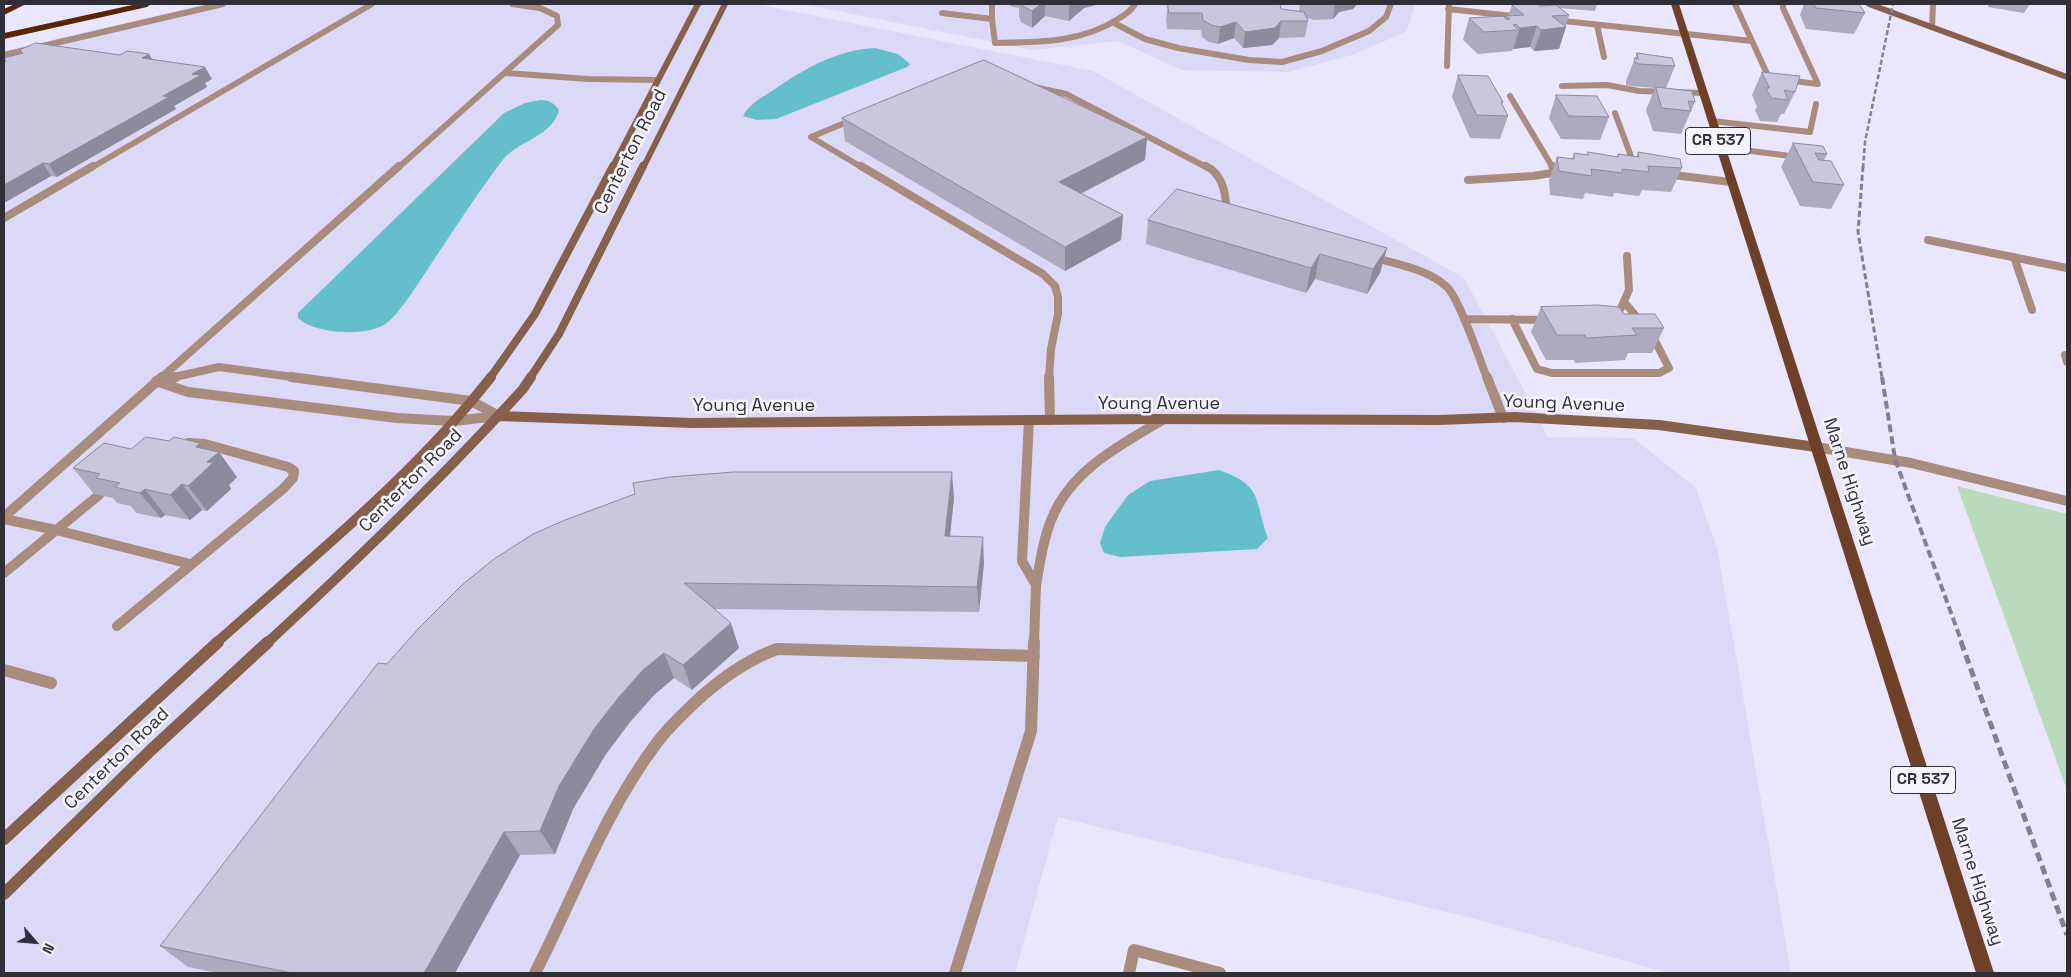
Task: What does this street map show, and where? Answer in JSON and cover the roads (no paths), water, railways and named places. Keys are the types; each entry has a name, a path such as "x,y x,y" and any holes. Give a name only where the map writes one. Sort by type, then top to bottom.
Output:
{"highway":[{"path":"4,12 22,4"},
{"path":"4,36 147,4"}],"main road":[{"name":"Centerton Road","path":"4,839 125,726 340,534 427,450 471,401 510,353 535,314 698,4"},
{"name":"Centerton Road","path":"4,894 151,750 355,562 461,457 500,416 523,388 559,334 725,4"},
{"name":"Marne Highway","path":"1675,4 1985,973"},
{"path":"1870,4 2067,77"},
{"name":"Young Avenue","path":"500,416 692,423 1029,420 1438,420 1503,418 1659,425 1816,446"}],"street":[{"path":"4,55 223,4"},
{"path":"4,218 372,4"},
{"path":"4,518 155,381 558,26 557,16 550,11 512,4"},
{"path":"992,4 995,43 1068,39 1090,34 1114,23 1132,9 1135,4"},
{"path":"1114,23 1146,39 1178,48 1249,60 1282,62 1322,51 1369,31 1386,17 1391,4"},
{"path":"1735,4 1769,78 1818,84 1783,8 1783,4"},
{"path":"1932,27 1933,4"},
{"path":"1447,66 1448,6 1528,17"},
{"path":"942,13 992,19"},
{"path":"1548,19 1752,41"},
{"path":"1597,25 1604,57"},
{"path":"506,73 588,79 658,80"},
{"path":"1024,84 1066,94 1215,171 1223,184 1227,198 1226,209 1236,217"},
{"path":"1562,86 1607,85 1639,91 1703,93"},
{"path":"1510,96 1556,173"},
{"path":"1712,121 1810,132 1816,104"},
{"path":"1615,113 1636,170"},
{"path":"864,116 811,137 1043,274 1056,286 1058,301 1057,327 1050,355 1050,420"},
{"path":"1720,146 1809,158"},
{"path":"1468,180 1533,176 1574,170"},
{"path":"1627,170 1646,172"},
{"path":"1655,173 1731,182"},
{"path":"1928,240 2067,268"},
{"path":"1367,256 1425,273 1447,288 1464,319 1503,418"},
{"path":"1613,316 1625,303 1631,287 1627,256"},
{"path":"2014,257 2032,310"},
{"path":"1512,320 1537,369 1552,373 1659,373 1669,368 1652,335 1625,303"},
{"path":"1464,319 1562,320"},
{"path":"155,381 219,367 471,401 500,416"},
{"path":"155,381 188,392 397,418 453,421 500,416"},
{"path":"1029,420 1022,561 1036,585"},
{"path":"955,973 1031,731 1036,585 1051,520 1063,498 1077,481 1109,453 1164,420"},
{"path":"117,626 284,488 292,478 294,471 288,466 205,444 177,442"},
{"path":"1816,446 1896,459 2067,501"},
{"path":"4,573 99,495"},
{"path":"4,518 190,564"},
{"path":"536,973 598,845 642,766 656,745 683,714 737,666 758,655 777,649 1034,656"},
{"path":"4,670 51,683"},
{"path":"1129,973 1134,950 1220,973"}],"water":[{"path":"875,48 898,54 910,64 907,67 776,119 757,120 743,116 756,102 808,68 847,52"},
{"path":"541,100 549,101 559,110 556,118 544,131 505,157 409,298 388,322 380,327 369,330 342,332 316,328 298,318 298,313 504,113 525,103"},
{"path":"1219,470 1244,482 1255,496 1268,538 1257,549 1120,557 1104,553 1100,543 1105,527 1128,495 1150,481"}],"railway":[{"path":"1863,168 1865,142 1893,4"},
{"path":"1863,166 1858,232 1882,378"},
{"path":"1882,377 1895,459 1962,643"},
{"path":"1961,642 2067,935"}]}
